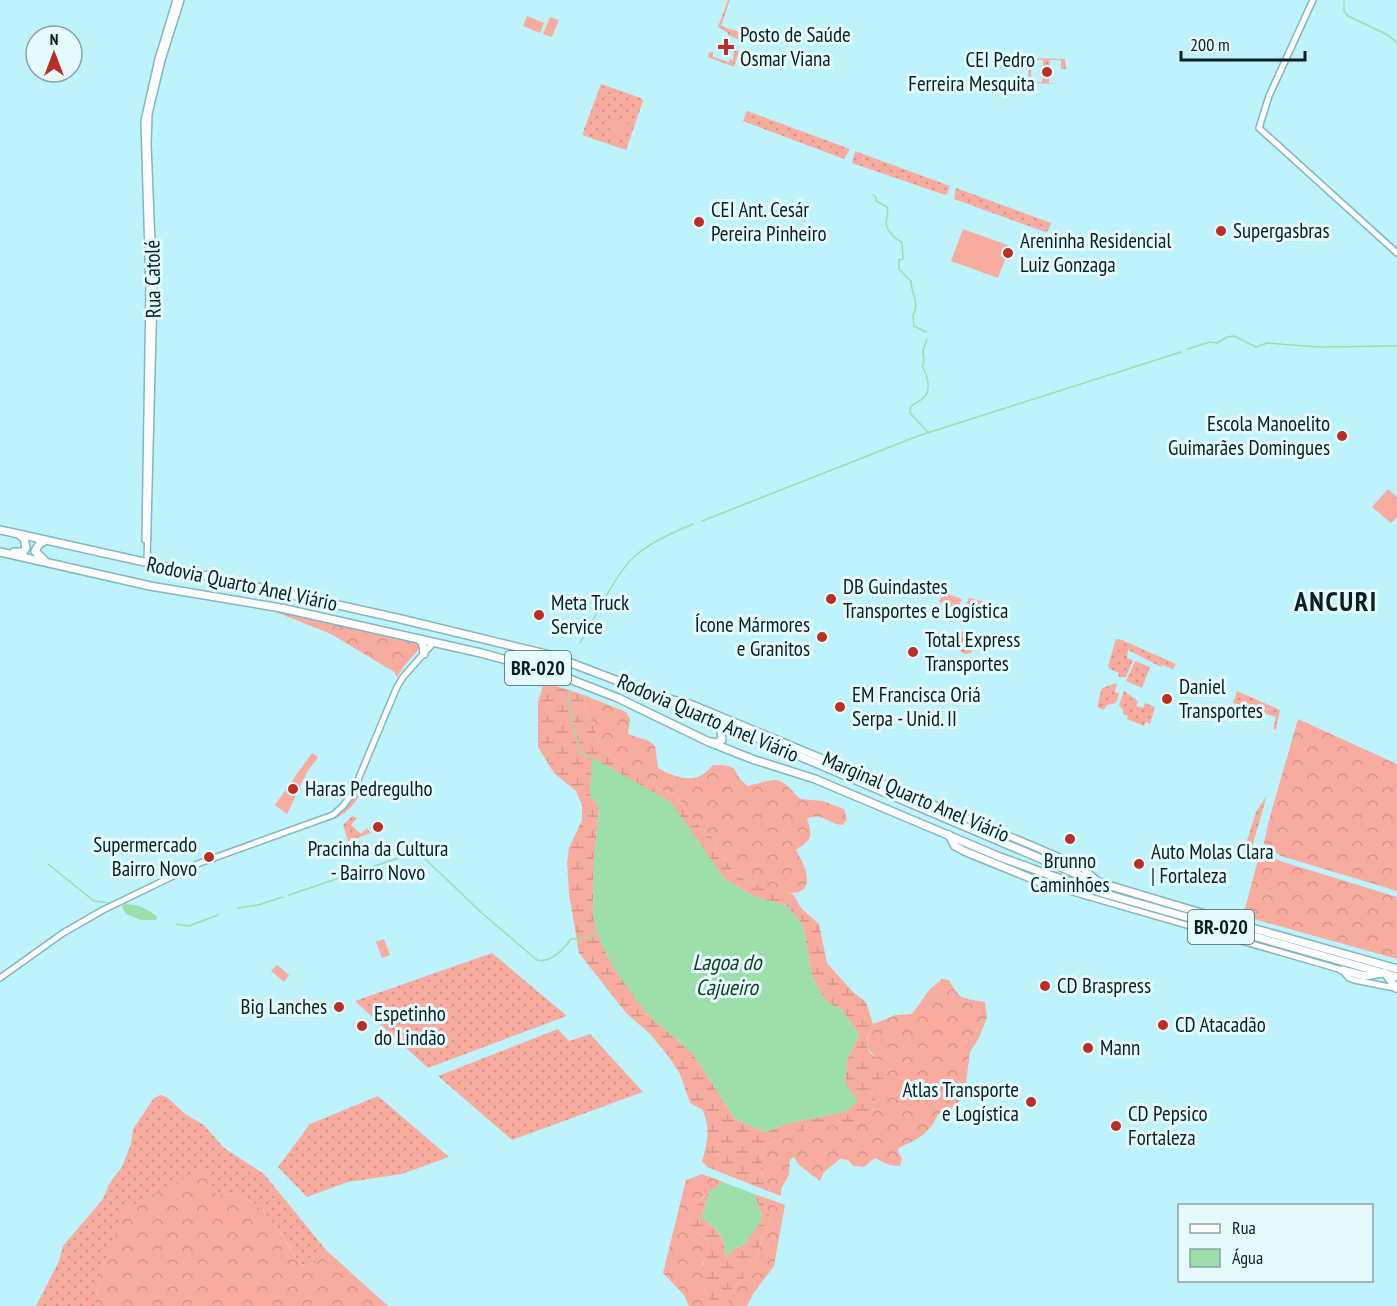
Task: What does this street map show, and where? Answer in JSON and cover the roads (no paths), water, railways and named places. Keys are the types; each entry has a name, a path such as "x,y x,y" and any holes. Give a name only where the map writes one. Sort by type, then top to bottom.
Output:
{"highway":[{"name":"Rodovia Quarto Anel Viário","path":"0,530 401,619 559,658 660,697 1099,882 1397,969"},
{"path":"0,551 24,551 25,540 17,533"},
{"path":"48,541 40,543 35,550 49,563"},
{"name":"Rodovia Quarto Anel Viário","path":"0,551 150,586 281,608 481,653 554,673 591,687 709,742 752,759 815,779 1000,857 1047,874 1102,893 1397,977"},
{"path":"397,634 401,619"},
{"path":"419,639 423,644 424,654"},
{"path":"481,653 486,639"},
{"path":"709,742 722,740 720,722"},
{"path":"922,800 949,820"},
{"path":"949,835 955,846 964,851 1045,884"},
{"path":"1047,874 1050,863"},
{"path":"1342,970 1365,976 1384,973 1396,988"}],"main road":[{"name":"Marginal Quarto Anel Viário","path":"660,697 691,704 1081,867 1099,882"}],"street":[{"name":"Rua Catolé","path":"145,563 151,326 154,293 146,154 146,107 176,0"},
{"name":"Rua Catolé","path":"146,154 150,107 181,0"},
{"path":"1313,0 1266,104 1259,128 1397,253"},
{"path":"0,978 63,933 103,910 188,868 333,815 343,807 352,794 397,687 434,642"},
{"path":"1045,884 1342,970 1354,980 1396,988"}],"water":[{"name":"Lagoa do Cajueiro","path":"592,757 671,802 724,878 753,896 786,905 803,925 812,976 826,1001 842,1010 859,1035 847,1060 845,1083 858,1100 847,1111 786,1124 766,1132 735,1119 693,1054 646,1013 617,973 601,944 593,917 594,862 599,807 590,795"},
{"path":"124,904 146,909 157,917 156,920 141,920 126,914 122,907"},
{"path":"723,1182 754,1194 762,1216 760,1223 745,1244 732,1250 726,1259 723,1240 702,1218 709,1192"}],"waterway":[{"path":"1344,0 1344,11 1348,16 1388,35 1397,43"},
{"path":"873,195 876,201 887,207 888,228 894,237 902,242 903,259 899,260 899,269 911,281 916,307 913,315 914,326 926,332"},
{"path":"1188,349 1210,342 1217,343 1234,336 1256,347 1267,343 1318,347 1397,346"},
{"path":"927,339 923,350 922,366 928,388 925,396 910,408 910,413 928,432"},
{"path":"702,521 918,436 1181,352"},
{"path":"580,643 613,584 628,563 655,542 693,524"},
{"path":"569,690 570,712 580,753 592,757"},
{"path":"289,895 416,853 537,960 552,958 571,939 591,938 597,929"},
{"path":"48,864 94,901 110,903"},
{"path":"238,908 258,905 283,897"},
{"path":"176,924 189,926 218,915"}],"place":[{"name":"Posto de Saúde Osmar Viana","path":"726,47"},
{"name":"CEI Pedro Ferreira Mesquita","path":"1047,72"},
{"name":"CEI Ant. Cesár Pereira Pinheiro","path":"699,222"},
{"name":"Supergasbras","path":"1221,231"},
{"name":"Areninha Residencial Luiz Gonzaga","path":"1008,253"},
{"name":"Escola Manoelito Guimarães Domingues","path":"1342,436"},
{"name":"DB Guindastes Transportes e Logística","path":"831,599"},
{"name":"Meta Truck Service","path":"539,615"},
{"name":"Ícone Mármores e Granitos","path":"822,637"},
{"name":"Total Express Transportes","path":"913,652"},
{"name":"Daniel Transportes","path":"1167,699"},
{"name":"EM Francisca Oriá Serpa - Unid. II","path":"840,707"},
{"name":"Haras Pedregulho","path":"293,789"},
{"name":"Pracinha da Cultura - Bairro Novo","path":"378,827"},
{"name":"Brunno Caminhões","path":"1070,839"},
{"name":"Supermercado Bairro Novo","path":"209,857"},
{"name":"Auto Molas Clara | Fortaleza","path":"1139,864"},
{"name":"CD Braspress","path":"1045,986"},
{"name":"Big Lanches","path":"339,1007"},
{"name":"CD Atacadão","path":"1163,1025"},
{"name":"Espetinho do Lindão","path":"362,1026"},
{"name":"Mann","path":"1088,1048"},
{"name":"Atlas Transporte e Logística","path":"1031,1102"},
{"name":"CD Pepsico Fortaleza","path":"1116,1126"}],"district":[{"name":"ANCURI","path":"1336,602"}]}
